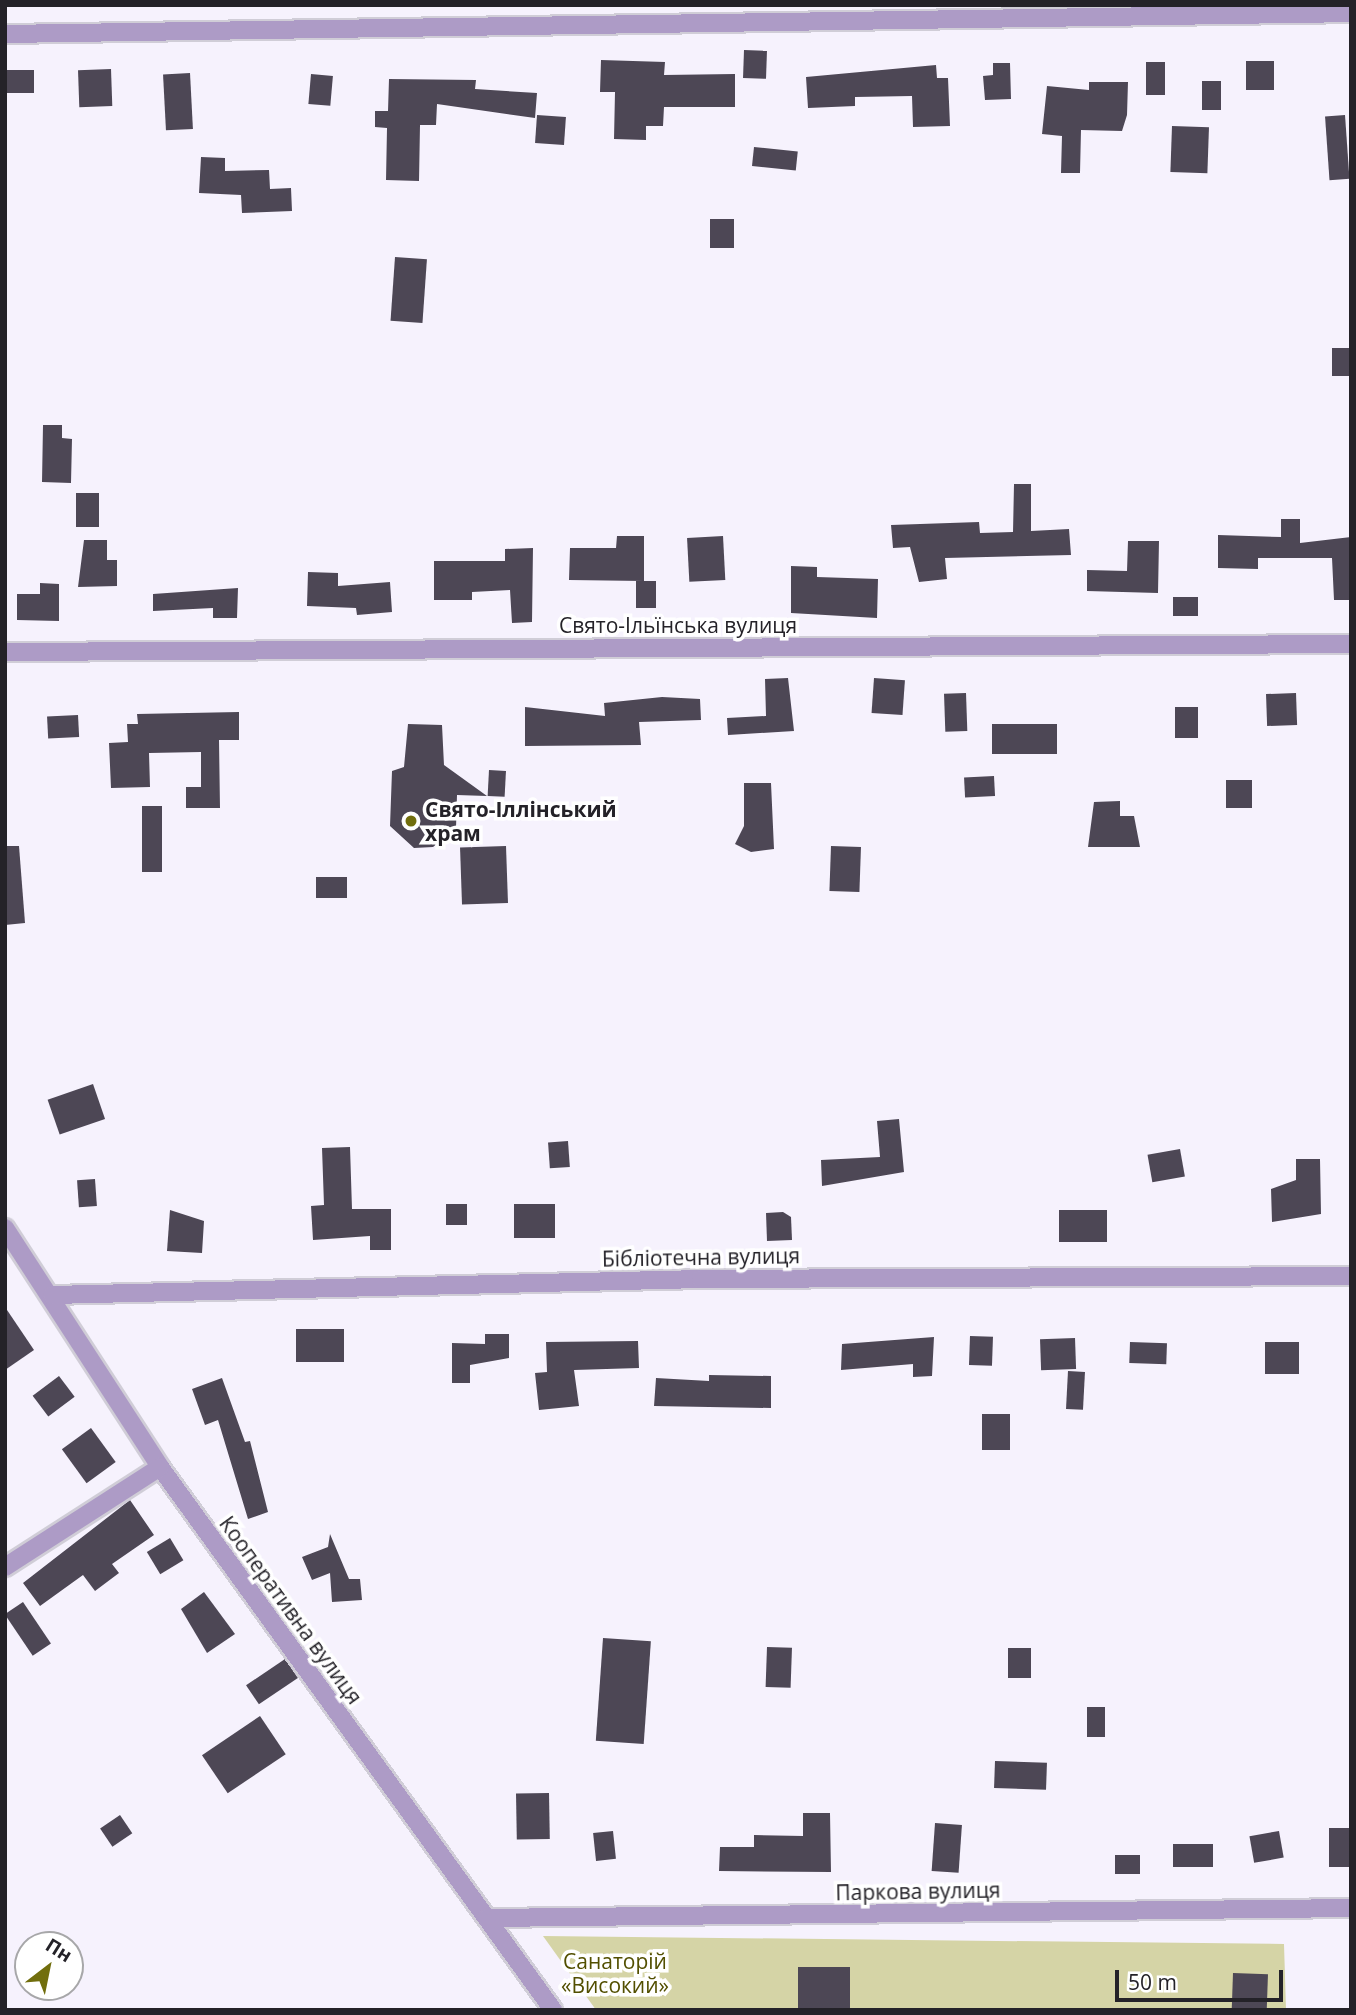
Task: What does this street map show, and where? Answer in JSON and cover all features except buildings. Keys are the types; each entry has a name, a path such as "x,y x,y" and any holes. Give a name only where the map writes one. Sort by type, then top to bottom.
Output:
{"street":[{"path":"5,34 1351,13"},
{"name":"Свято-Ільїнська вулиця","path":"5,652 1351,644"},
{"name":"Кооперативна вулиця","path":"5,1228 52,1295 160,1467 553,2010"},
{"name":"Бібліотечна вулиця","path":"52,1295 701,1279 1351,1276"},
{"path":"5,1567 160,1467"},
{"name":"Паркова вулиця","path":"486,1919 1351,1908"}],"green space":[{"name":"Санаторій «Високий»","path":"543,1936 1284,1944 1286,2010 596,2010"}],"place":[{"name":"Свято-Іллінський храм","path":"411,821"}]}
